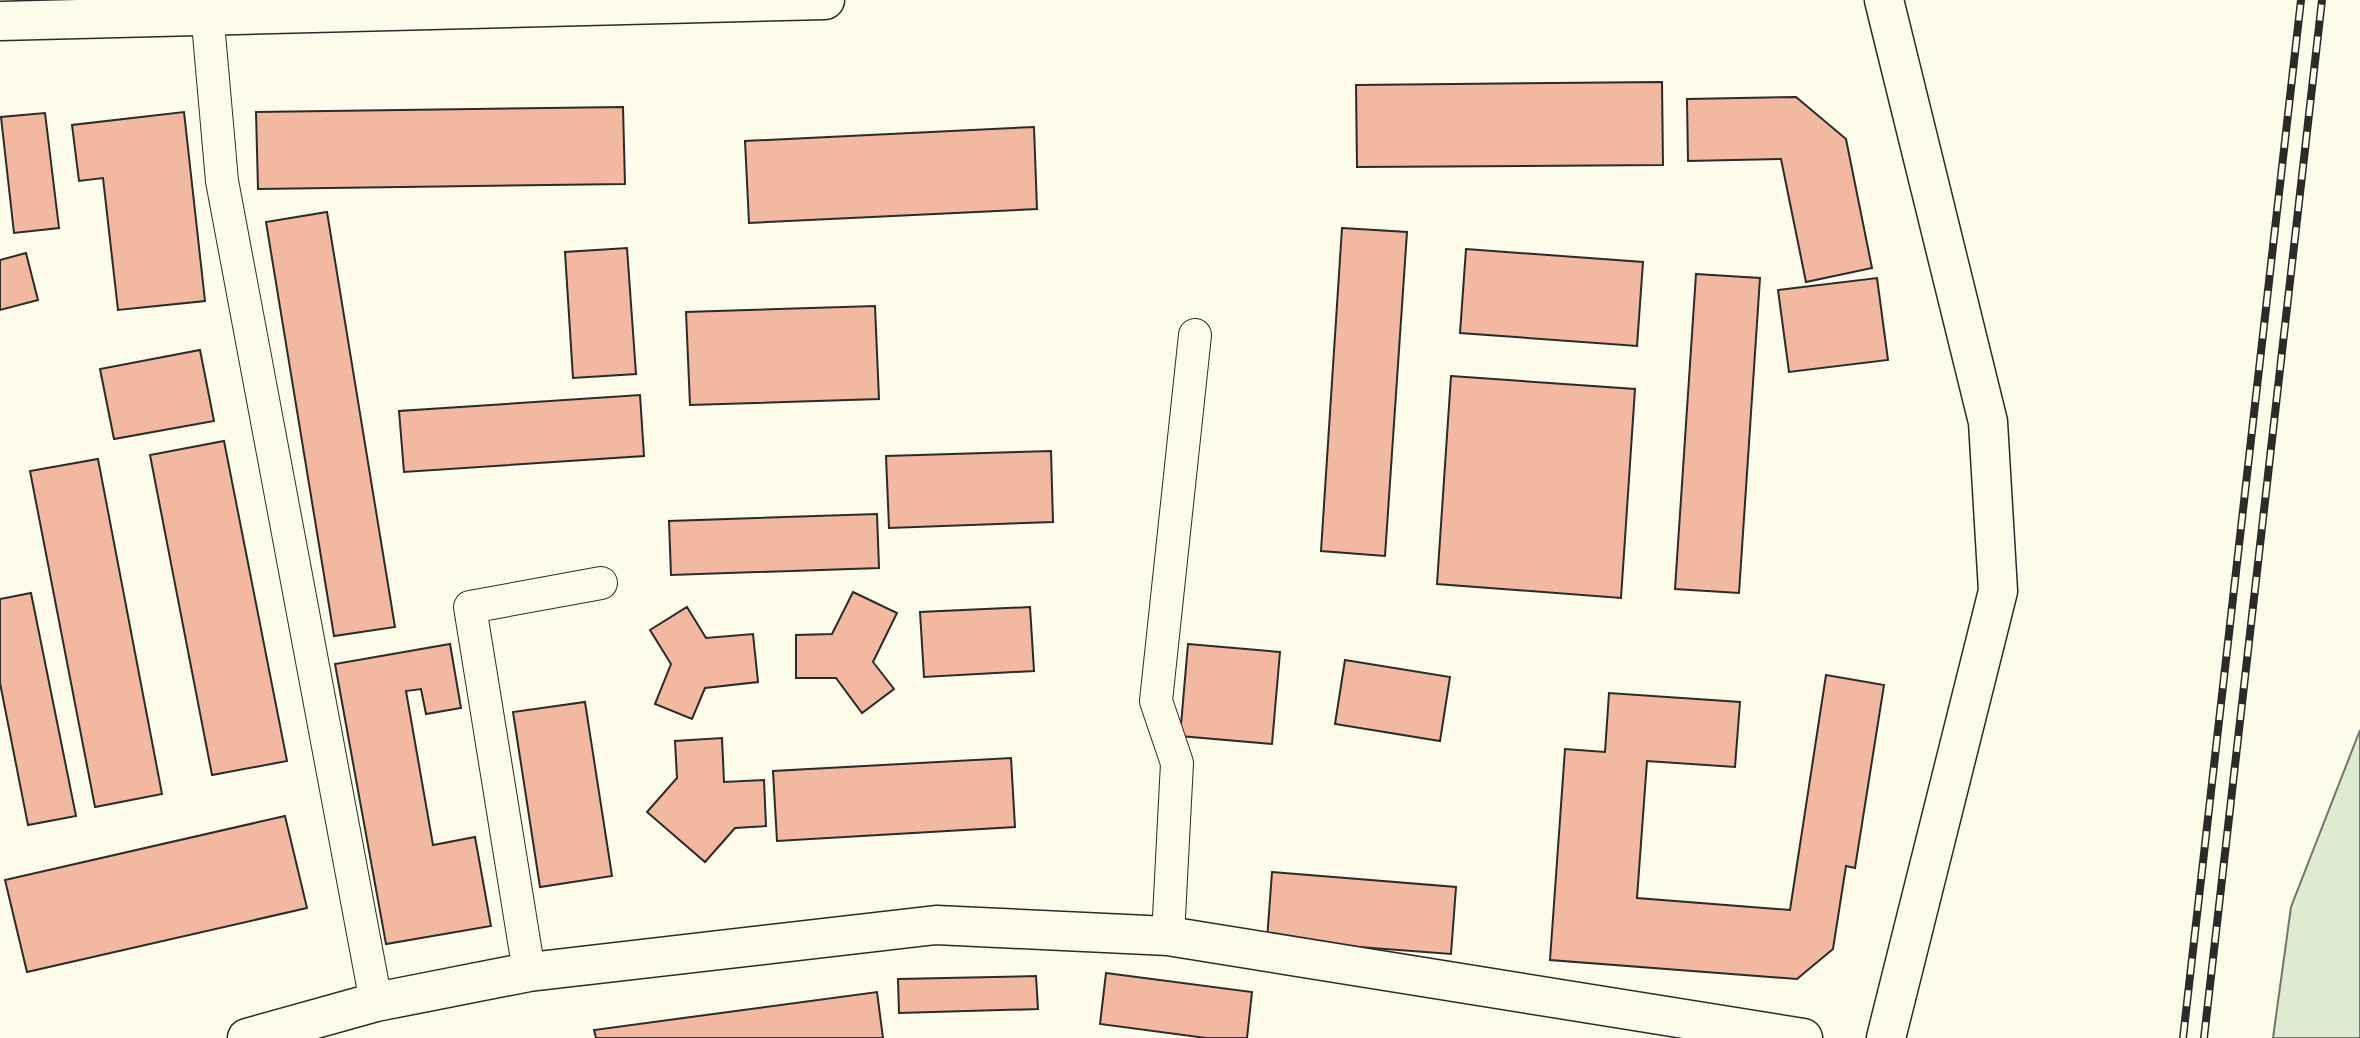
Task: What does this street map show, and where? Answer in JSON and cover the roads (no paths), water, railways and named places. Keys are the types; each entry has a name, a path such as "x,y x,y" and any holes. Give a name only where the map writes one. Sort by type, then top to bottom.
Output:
{"main road":[{"path":"0,21 206,8 825,0"},
{"path":"1884,0 1989,422 1998,591 1886,1038"},
{"path":"247,1038 376,1002 529,972 936,925 1168,936 1803,1038"}],"street":[{"path":"206,8 222,181 376,1002"},
{"path":"1168,936 1177,763 1156,701 1195,335"},
{"path":"529,972 470,607 601,583"}],"railway":[{"path":"2183,1038 2301,0"},
{"path":"2204,1038 2322,0"}]}
